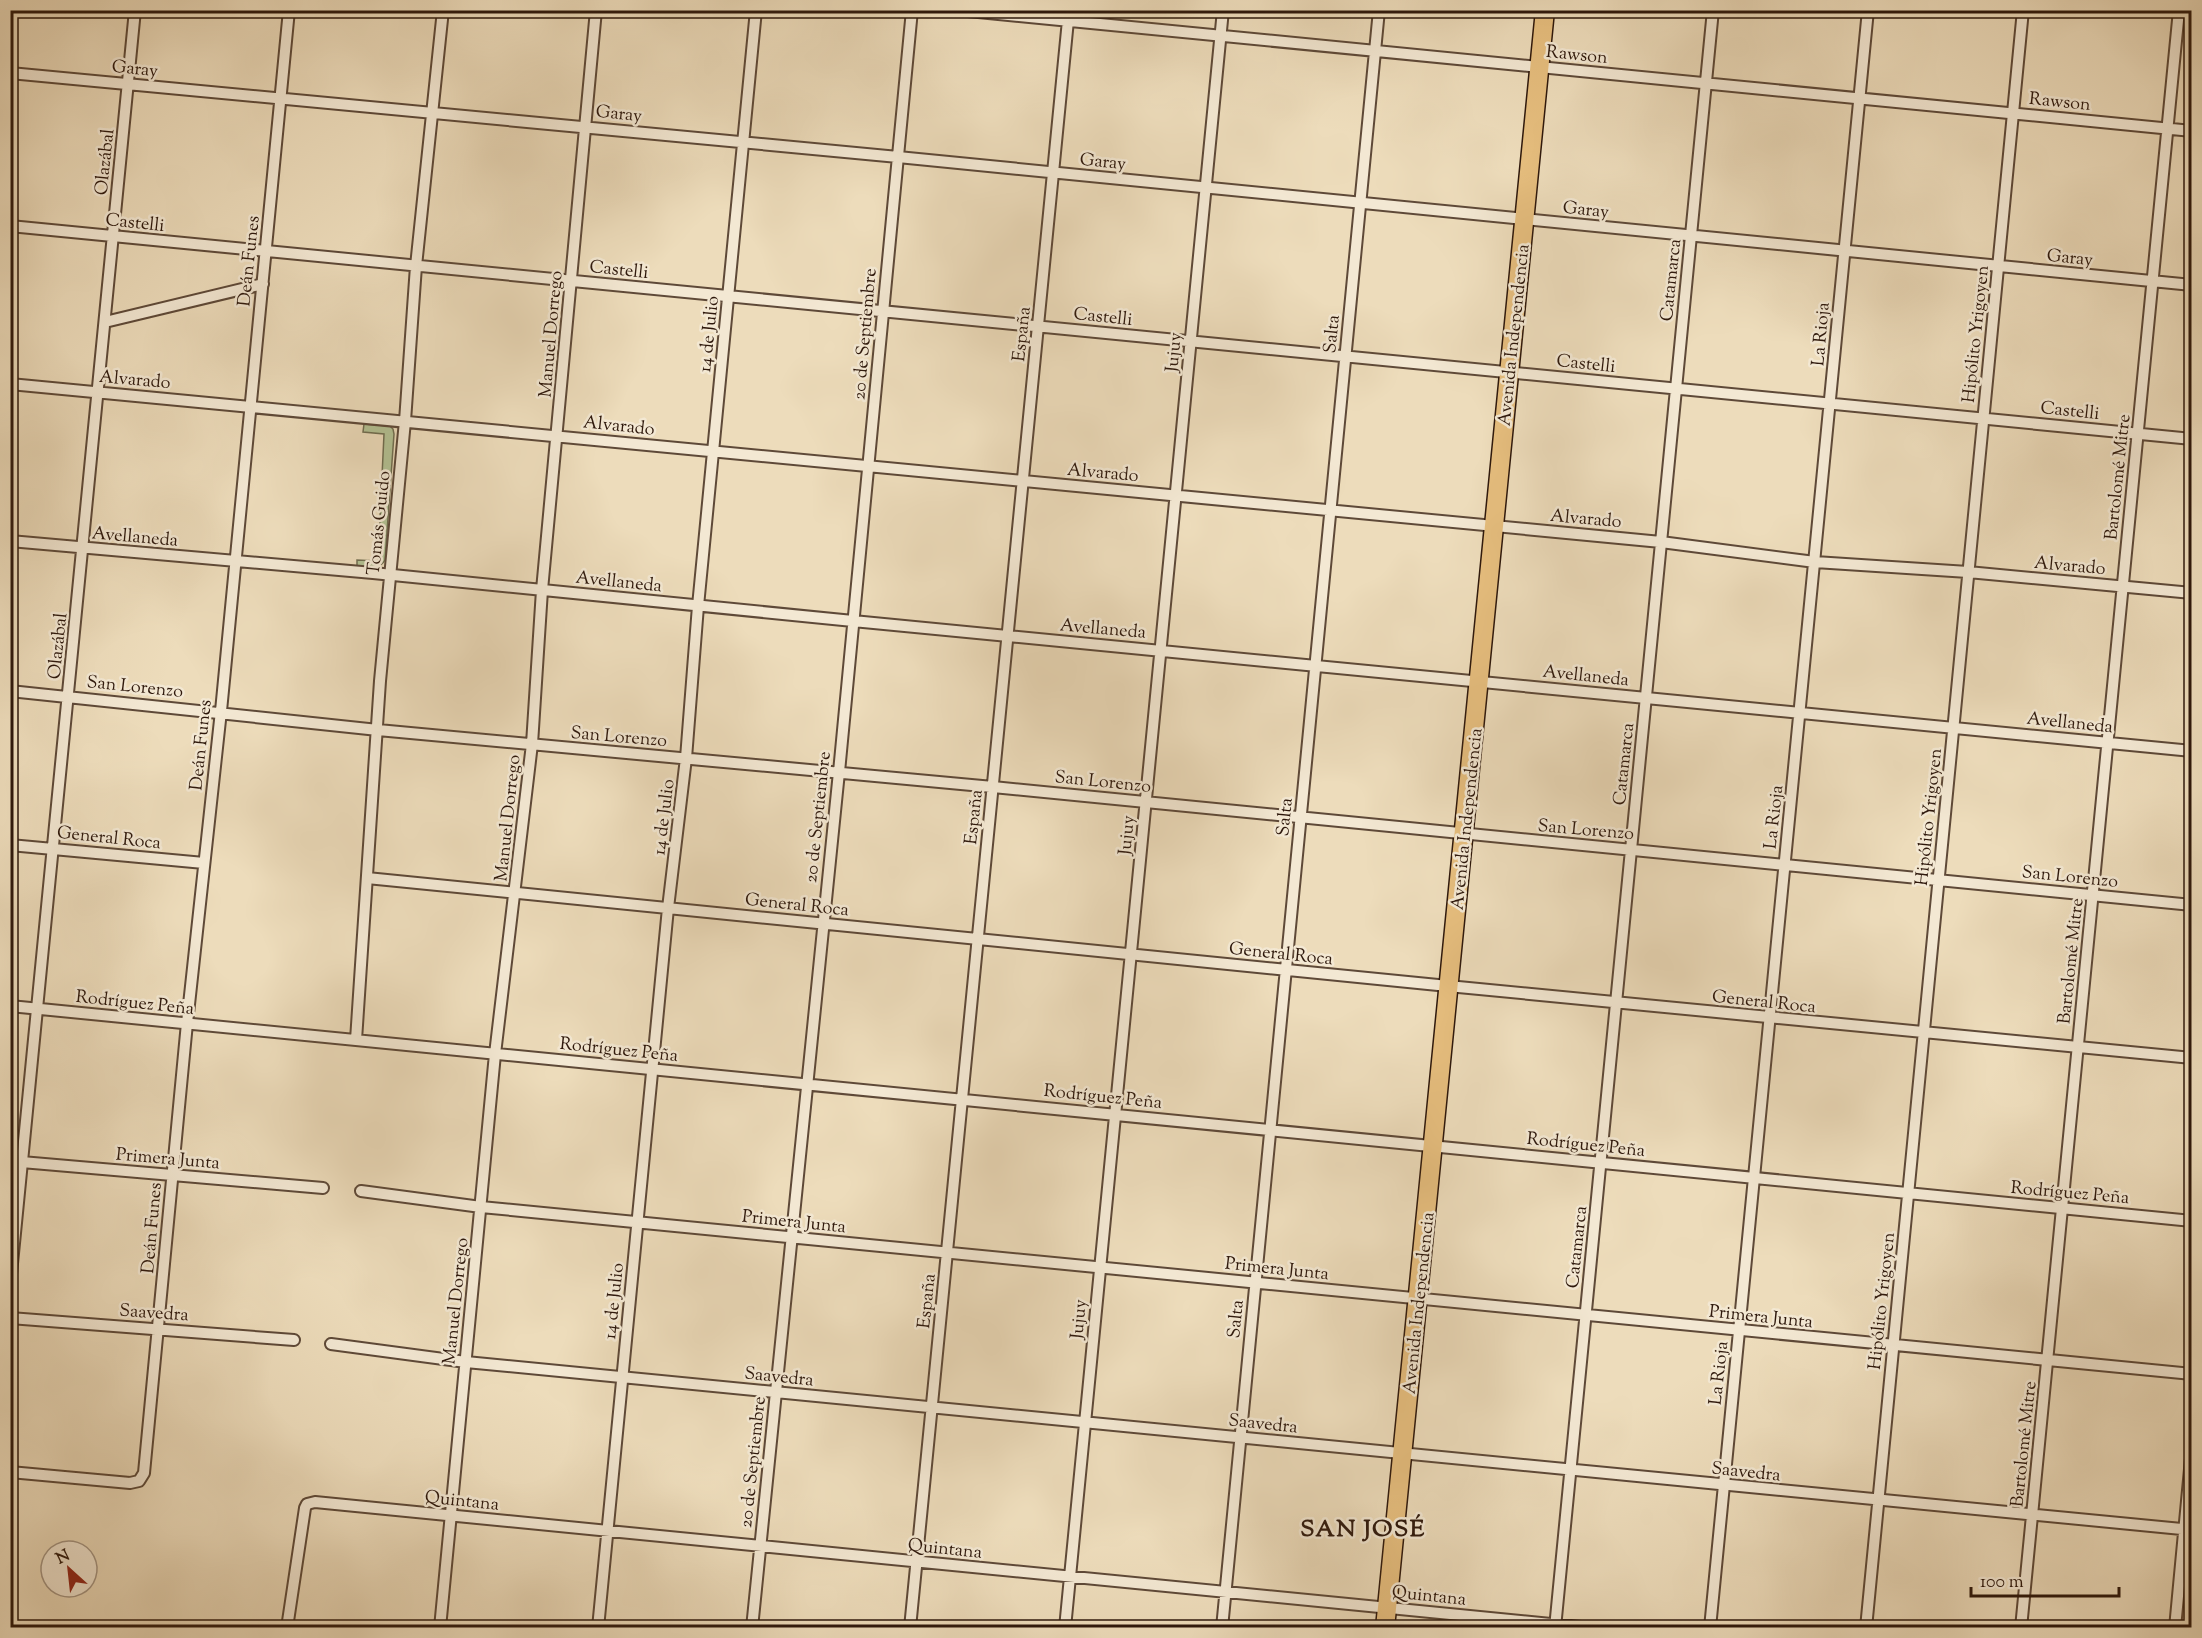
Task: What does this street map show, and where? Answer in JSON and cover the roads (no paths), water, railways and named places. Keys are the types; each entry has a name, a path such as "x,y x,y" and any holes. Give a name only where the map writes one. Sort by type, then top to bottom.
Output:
{"main road":[{"name":"Avenida Independencia","path":"1386,1628 1545,10"}],"street":[{"name":"Olazábal","path":"10,1284 135,10"},
{"name":"Deán Funes","path":"10,1472 130,1483 139,1481 144,1473 289,10"},
{"name":"Tomás Guido","path":"356,1040 390,574 431,113 443,10"},
{"name":"Manuel Dorrego","path":"440,1628 495,1054 532,744 542,590 596,10"},
{"name":"14 de Julio","path":"598,1628 668,908 686,758 698,606 756,10"},
{"name":"20 de Septiembre","path":"752,1628 854,621 912,10"},
{"name":"Rawson","path":"958,10 1069,16 1221,36 2192,130"},
{"name":"Jujuy","path":"1065,1628 1223,10"},
{"name":"Salta","path":"1222,1628 1379,10"},
{"name":"Catamarca","path":"1555,1626 1713,10"},
{"name":"La Rioja","path":"1710,1628 1868,10"},
{"name":"Hipólito Yrigoyen","path":"1866,1628 2023,10"},
{"name":"Bartolomé Mitre","path":"2021,1628 2179,10"},
{"name":"España","path":"910,1628 1069,16"},
{"name":"Garay","path":"10,72 586,126 2192,285"},
{"name":"Castelli","path":"10,226 2192,439"},
{"path":"105,322 262,284"},
{"name":"Alvarado","path":"10,384 1661,542 1815,562 1968,572 2192,593"},
{"name":"Avellaneda","path":"10,541 390,574 2192,751"},
{"name":"San Lorenzo","path":"10,690 221,711 378,730 839,772 2192,905"},
{"name":"General Roca","path":"10,845 204,863"},
{"name":"General Roca","path":"367,878 1616,1003 2192,1058"},
{"name":"Rodríguez Peña","path":"10,1006 2192,1221"},
{"name":"Primera Junta","path":"10,1161 323,1188"},
{"name":"Primera Junta","path":"360,1191 481,1207 791,1238 2192,1374"},
{"name":"Saavedra","path":"10,1318 294,1340"},
{"name":"Saavedra","path":"331,1344 466,1362 622,1378 2188,1530"},
{"path":"2175,1628 2188,1530 2192,1448"},
{"name":"Quintana","path":"287,1628 304,1513 307,1504 315,1502 1591,1628"}],"district":[{"name":"SAN JOSÉ","path":"1363,1528"}]}
